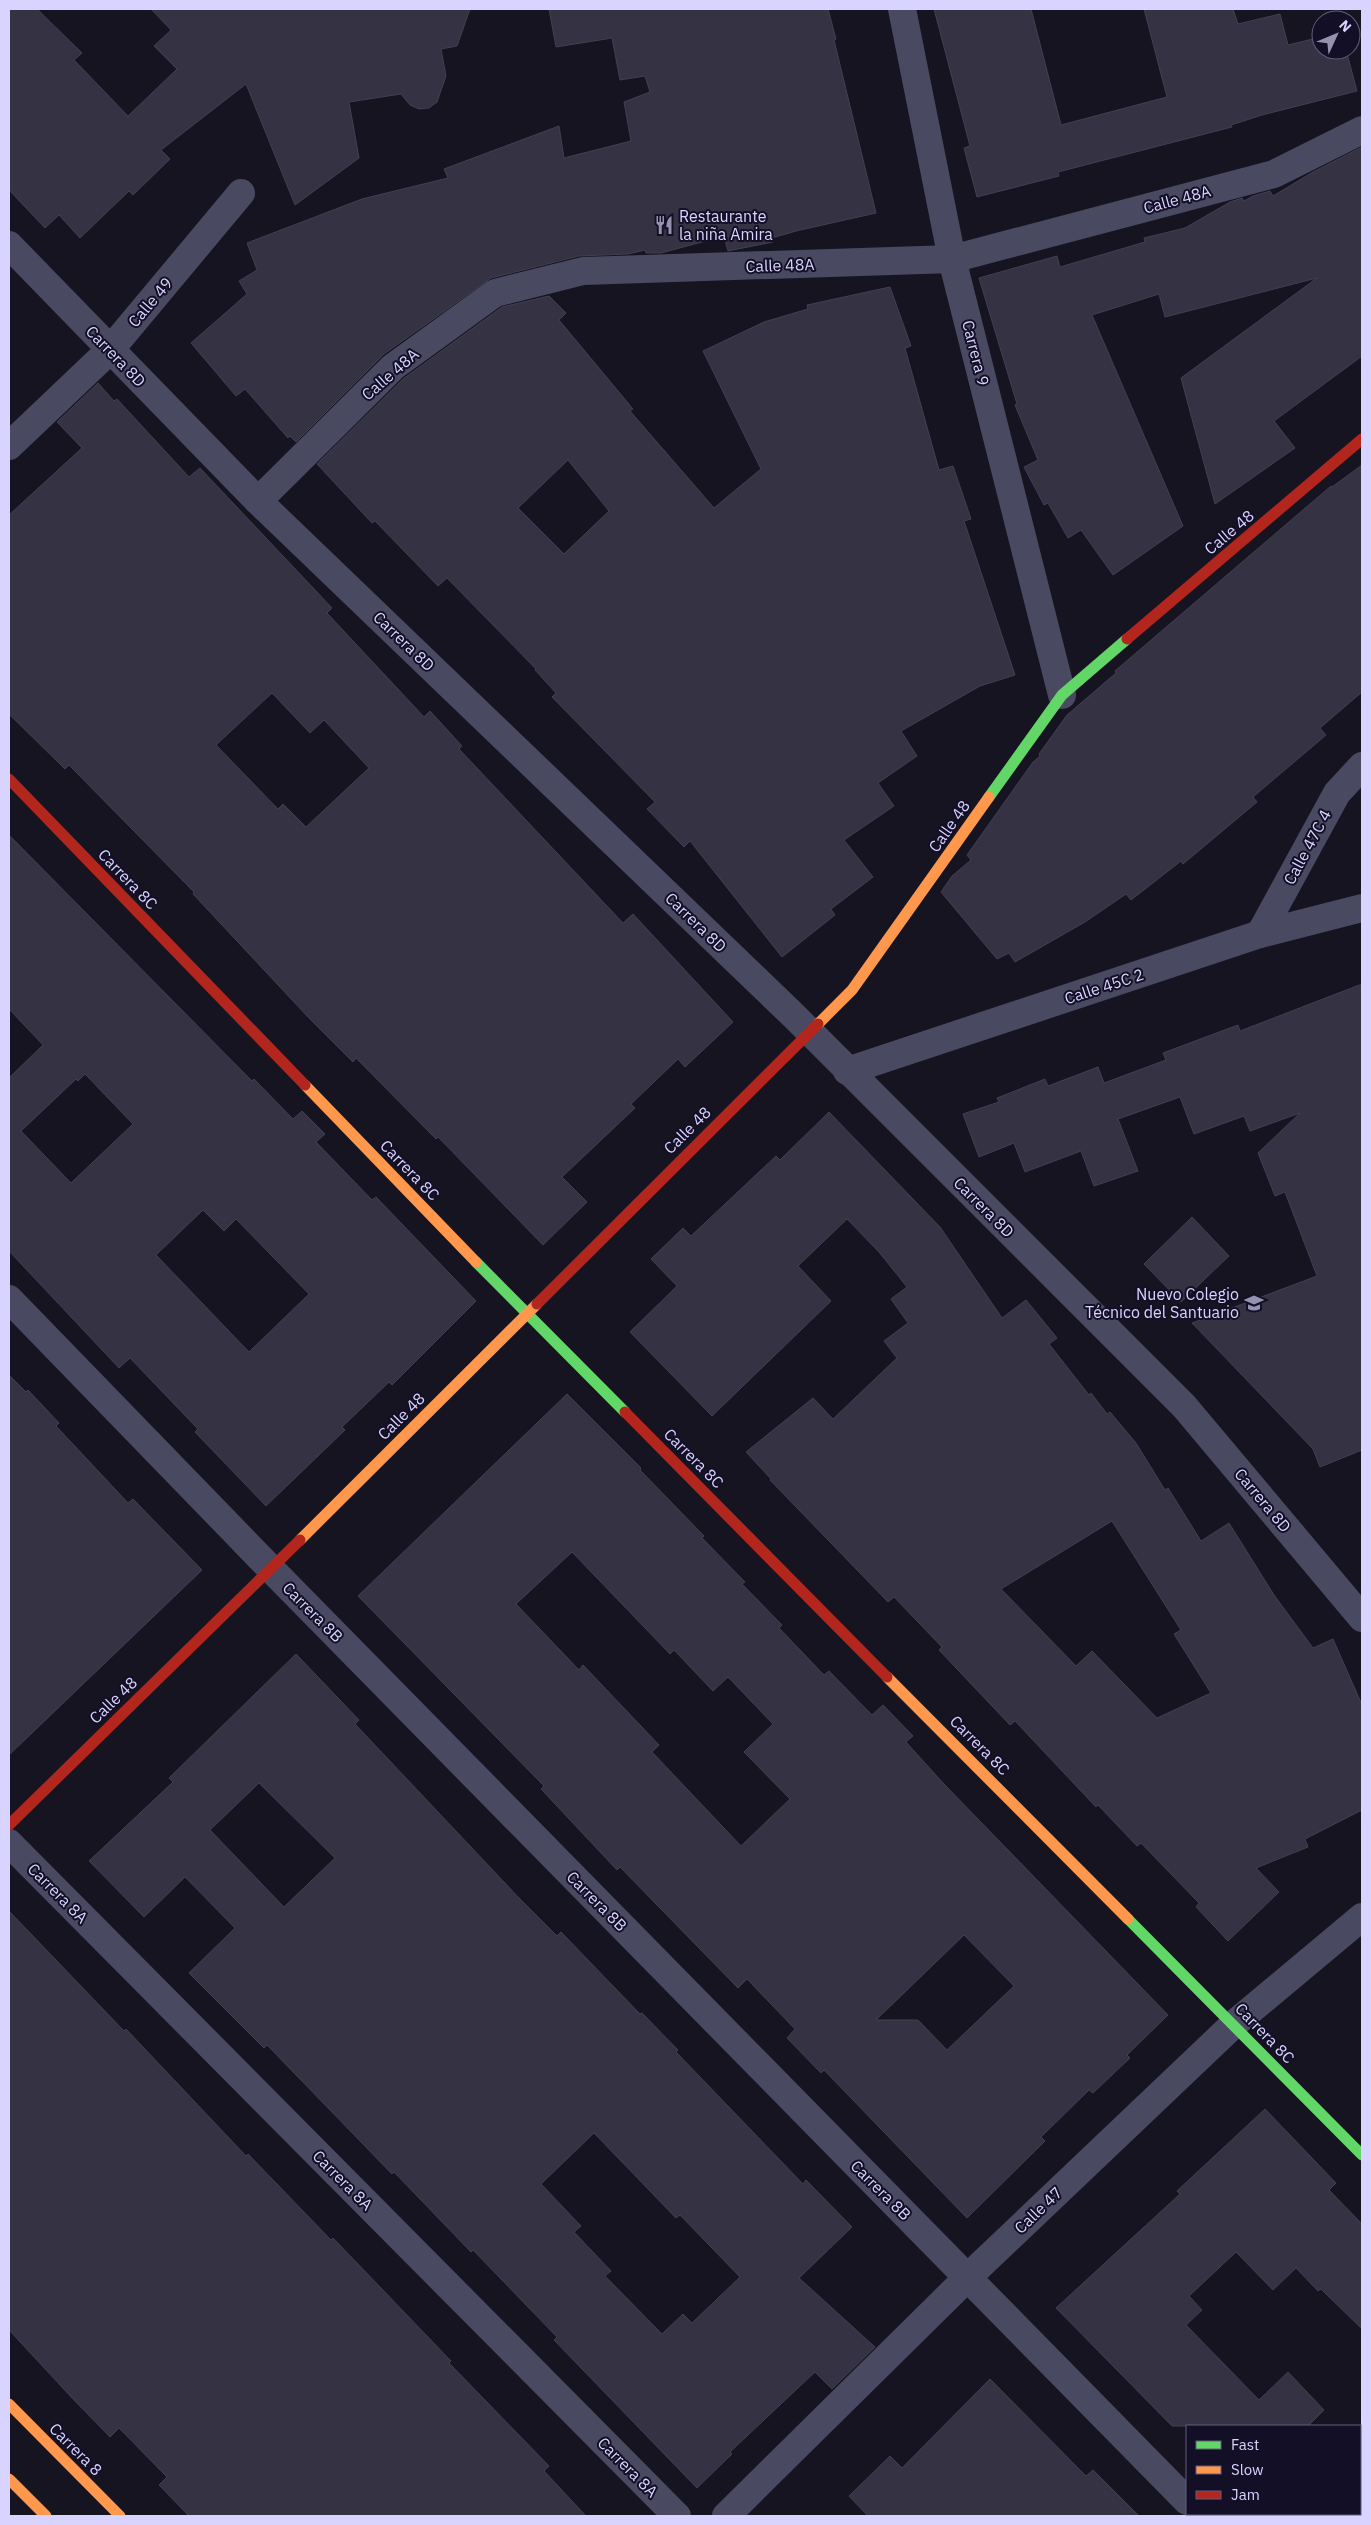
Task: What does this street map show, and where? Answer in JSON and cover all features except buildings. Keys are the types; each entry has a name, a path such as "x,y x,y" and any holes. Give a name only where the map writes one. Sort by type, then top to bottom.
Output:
{"street":[{"name":"Carrera 9","path":"902,9 952,259 1062,695"},
{"name":"Calle 48A","path":"258,501 393,367 495,293 583,271 952,259 1274,174 1362,130"},
{"name":"Calle 49","path":"9,446 110,350 241,193"},
{"name":"Carrera 8D","path":"9,245 258,501 809,1032 1184,1406 1362,1618"},
{"name":"Calle 48","path":"9,1825 271,1569 852,990 1062,695 1362,439"},
{"name":"Calle 47C 4","path":"1260,934 1337,793 1362,766"},
{"name":"Carrera 8C","path":"9,779 526,1313 1362,2155"},
{"name":"Calle 45C 2","path":"847,1071 1260,934 1362,908"},
{"name":"Carrera 8B","path":"9,1299 271,1569 1186,2500"},
{"name":"Carrera 8A","path":"9,1844 677,2516"},
{"name":"Calle 47","path":"726,2516 968,2278 1234,2024 1362,1917"},
{"name":"Carrera 8","path":"9,2404 120,2516"},
{"path":"9,2479 46,2516"}],"traffic: fast":[{"path":"989,797 1062,695 1127,639"},
{"path":"476,1262 625,1412"},
{"path":"1128,1919 1362,2155"}],"traffic: slow":[{"path":"818,1024 852,990 989,797"},
{"path":"305,1085 476,1262"},
{"path":"300,1540 537,1304"},
{"path":"887,1677 1128,1919"},
{"path":"9,2404 120,2516"},
{"path":"9,2479 46,2516"}],"traffic: jam":[{"path":"1127,639 1362,439"},
{"path":"9,779 305,1085"},
{"path":"537,1304 818,1024"},
{"path":"625,1412 887,1677"},
{"path":"9,1825 300,1540"}],"place":[{"name":"Restaurante la niña Amira","path":"664,225"},
{"name":"Nuevo Colegio Técnico del Santuario","path":"1254,1303"}]}
